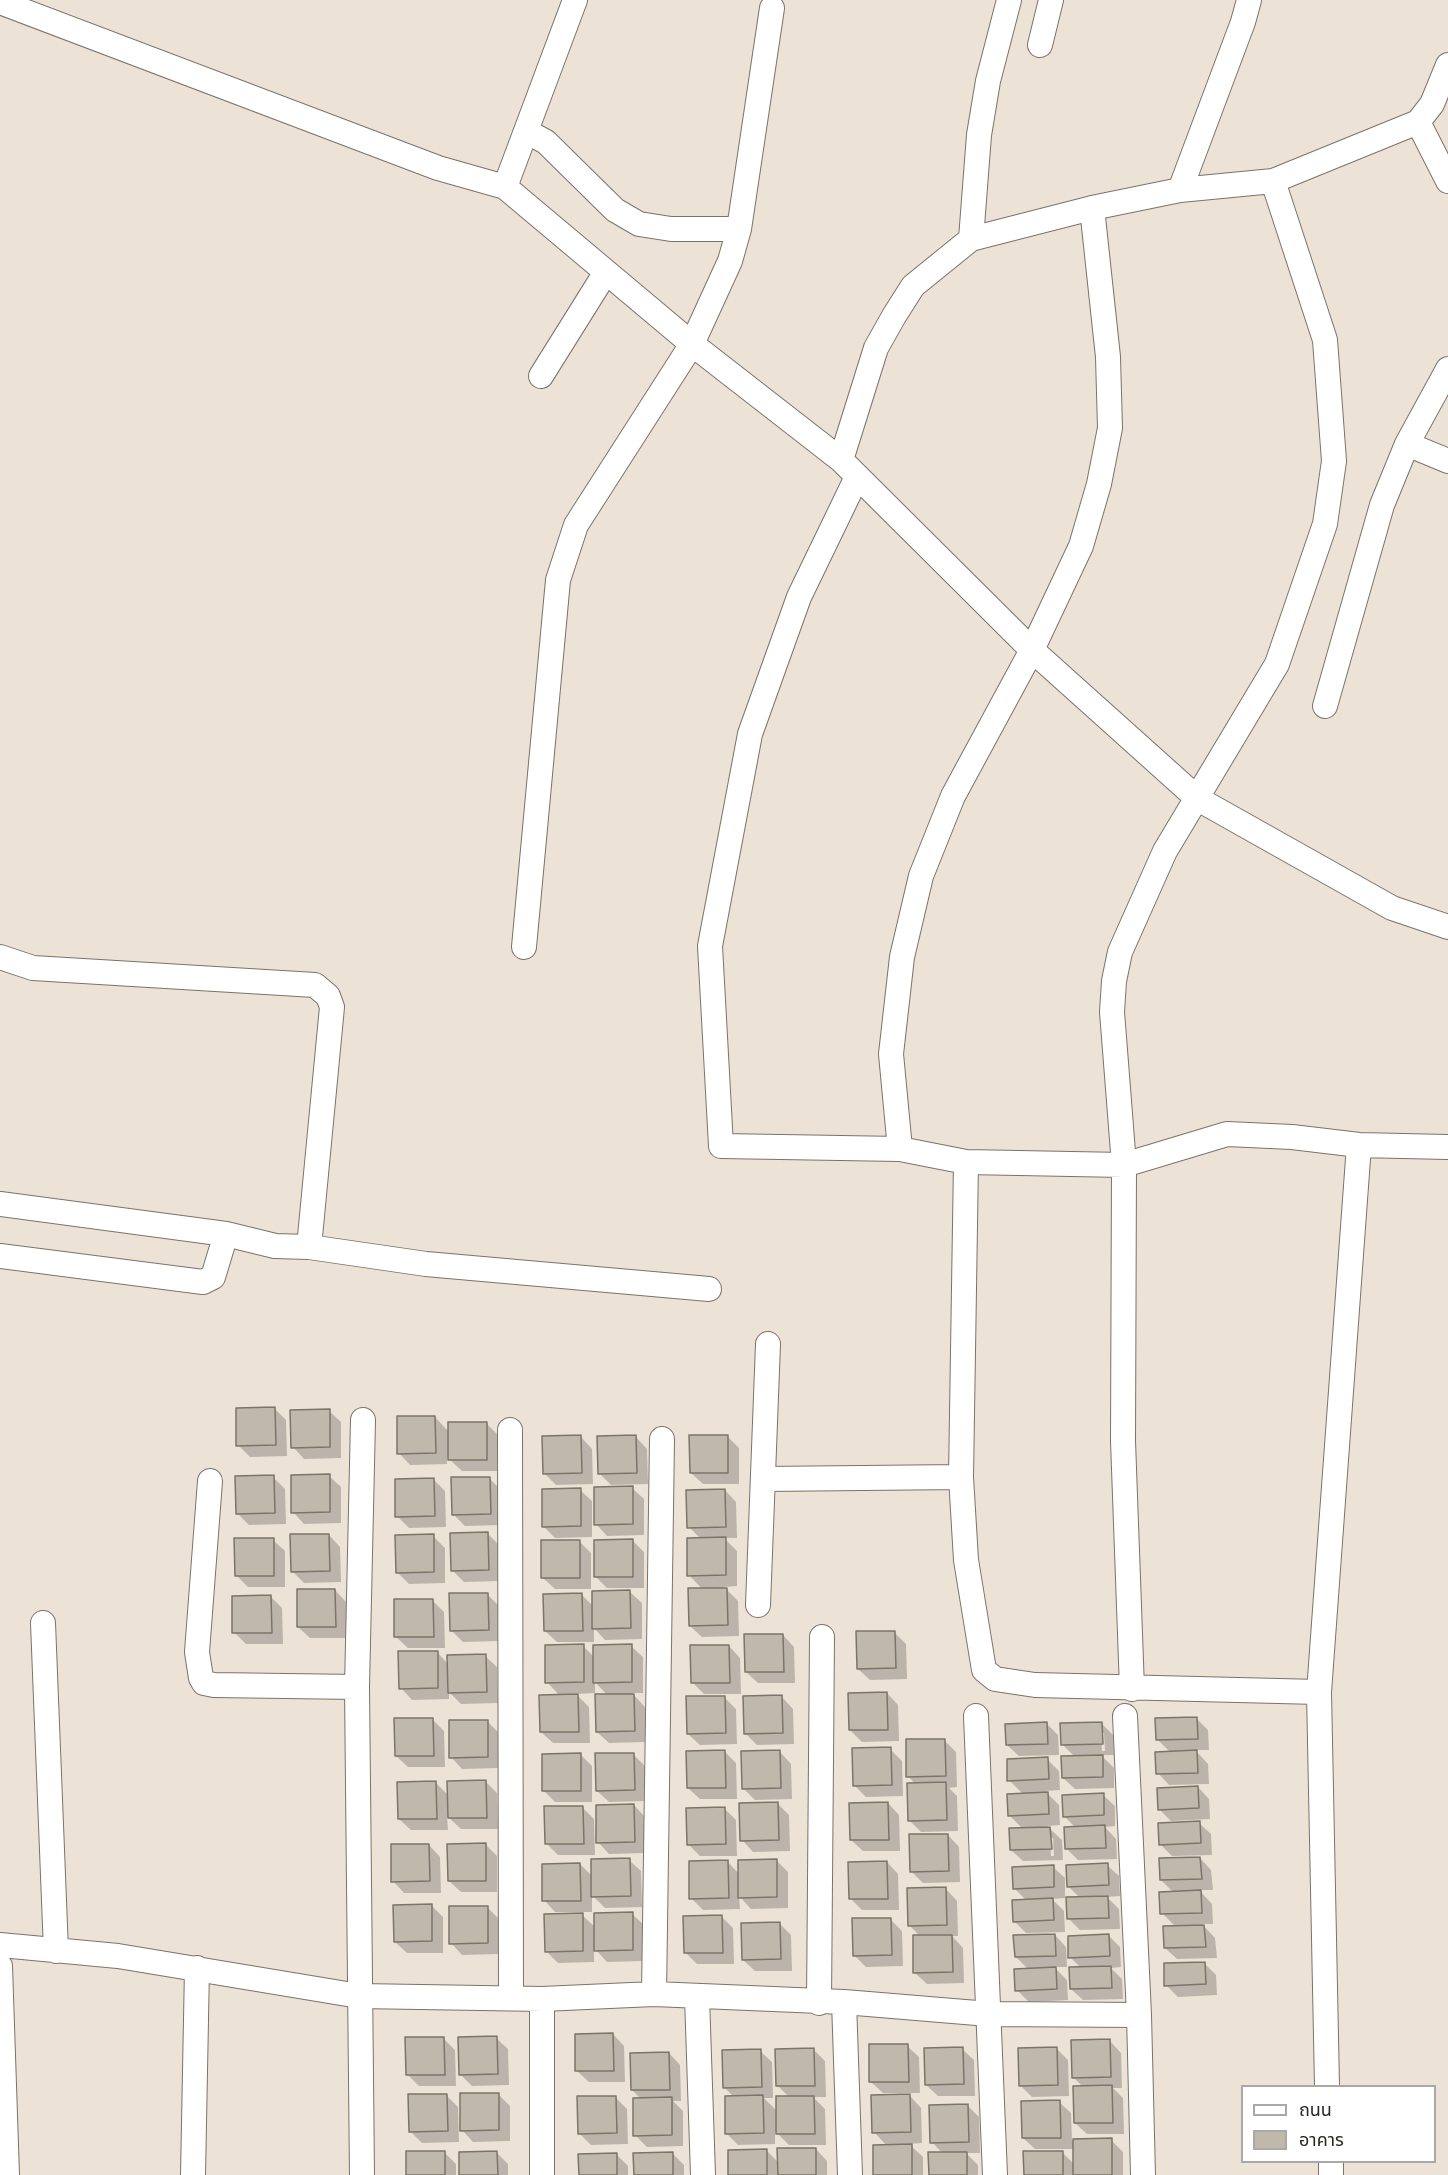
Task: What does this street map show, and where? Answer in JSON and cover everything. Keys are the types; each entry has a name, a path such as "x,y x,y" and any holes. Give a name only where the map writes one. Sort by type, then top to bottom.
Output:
{"street":[{"path":"505,187 575,0"},
{"path":"971,239 979,135 988,81 1009,0"},
{"path":"1040,45 1051,0"},
{"path":"1180,190 1249,0"},
{"path":"0,2 438,168 505,187 692,344 841,460 1032,650 1198,799 1392,908 1448,927"},
{"path":"524,947 558,580 576,525 692,344 730,261 739,229 772,8"},
{"path":"841,460 876,348 894,316 913,286 971,239 1092,208 1180,190 1273,181 1418,122 1432,104 1448,65"},
{"path":"1418,122 1448,181"},
{"path":"526,130 546,142 615,210 639,224 671,229 739,229"},
{"path":"1132,1689 1123,1441 1124,1165 1112,1012 1114,981 1120,952 1165,850 1198,799 1277,664 1325,524 1334,461 1325,340 1273,181"},
{"path":"900,1149 891,1054 902,957 921,876 953,796 1032,650 1081,546 1099,484 1110,428 1108,357 1092,208"},
{"path":"541,376 606,272"},
{"path":"1325,706 1382,505 1407,444 1448,369"},
{"path":"1407,444 1448,461"},
{"path":"858,477 799,597 750,734 710,946 721,1146 900,1149 966,1162 1124,1165 1227,1134 1292,1137 1359,1145 1447,1147"},
{"path":"0,957 33,968 315,985 328,996 332,1007 309,1247"},
{"path":"1327,2085 1318,1692 1359,1145"},
{"path":"966,1162 961,1477 966,1560 984,1670 995,1679 1035,1685 1318,1692"},
{"path":"0,1204 226,1234 275,1246 309,1247 426,1264 709,1289"},
{"path":"0,1256 203,1282 213,1277 226,1234"},
{"path":"758,1605 768,1344"},
{"path":"362,2175 357,1687 363,1420"},
{"path":"510,1430 511,1998"},
{"path":"654,1994 662,1439"},
{"path":"763,1479 961,1477"},
{"path":"210,1481 197,1652 201,1678 204,1683 357,1687"},
{"path":"43,1623 56,1951"},
{"path":"819,2003 822,1637"},
{"path":"976,1716 995,2175"},
{"path":"1125,1716 1139,2015 1143,2175"},
{"path":"0,1945 197,1968 360,1996 542,2000 654,1994 819,2003 844,2002 989,2014 1139,2015"},
{"path":"0,1966 7,2175"},
{"path":"193,2175 197,1968"},
{"path":"697,1996 703,2175"},
{"path":"542,2000 542,2175"},
{"path":"844,2002 850,2175"}],"building":[{"path":"275,1407 276,1445 236,1446 236,1408"},
{"path":"330,1409 330,1447 291,1448 290,1410"},
{"path":"397,1416 435,1416 436,1453 397,1454"},
{"path":"448,1422 487,1422 487,1460 448,1460"},
{"path":"581,1435 582,1473 543,1474 542,1436"},
{"path":"636,1435 637,1473 598,1474 597,1436"},
{"path":"689,1435 728,1435 728,1473 690,1473"},
{"path":"330,1474 330,1512 291,1513 291,1475"},
{"path":"274,1475 275,1513 236,1514 235,1476"},
{"path":"451,1477 490,1477 491,1514 452,1515"},
{"path":"434,1478 435,1516 395,1517 395,1479"},
{"path":"633,1486 633,1524 594,1525 594,1487"},
{"path":"581,1488 581,1526 542,1527 542,1489"},
{"path":"725,1489 726,1527 687,1528 686,1490"},
{"path":"488,1532 489,1570 451,1571 450,1533"},
{"path":"290,1534 329,1534 330,1571 291,1572"},
{"path":"434,1534 434,1572 396,1573 395,1535"},
{"path":"726,1537 726,1575 687,1576 687,1538"},
{"path":"234,1538 274,1538 274,1576 235,1576"},
{"path":"633,1539 633,1577 594,1577 594,1540"},
{"path":"541,1540 580,1540 580,1578 541,1578"},
{"path":"688,1588 727,1588 728,1625 689,1626"},
{"path":"297,1589 335,1589 336,1627 297,1627"},
{"path":"630,1590 631,1628 592,1629 592,1591"},
{"path":"449,1593 488,1593 489,1630 450,1631"},
{"path":"582,1593 583,1631 544,1631 543,1594"},
{"path":"271,1595 272,1633 232,1633 232,1596"},
{"path":"394,1599 433,1599 434,1637 394,1637"},
{"path":"856,1631 895,1631 896,1668 857,1669"},
{"path":"744,1634 783,1634 784,1672 745,1672"},
{"path":"584,1644 584,1682 545,1683 545,1645"},
{"path":"632,1644 632,1682 593,1683 593,1645"},
{"path":"690,1645 729,1645 730,1683 691,1683"},
{"path":"398,1651 438,1651 438,1688 399,1689"},
{"path":"486,1654 487,1692 448,1693 447,1655"},
{"path":"887,1692 888,1730 849,1730 848,1693"},
{"path":"578,1694 579,1732 540,1732 539,1695"},
{"path":"595,1694 634,1694 635,1731 596,1732"},
{"path":"782,1695 783,1733 744,1734 743,1696"},
{"path":"686,1696 725,1696 726,1733 687,1734"},
{"path":"1197,1717 1198,1739 1156,1740 1155,1718"},
{"path":"394,1718 433,1718 434,1756 395,1756"},
{"path":"449,1720 488,1720 488,1757 449,1758"},
{"path":"1047,1722 1048,1744 1006,1745 1005,1724"},
{"path":"1102,1722 1103,1744 1061,1745 1060,1723"},
{"path":"906,1739 945,1739 946,1776 906,1777"},
{"path":"891,1747 892,1785 853,1786 852,1748"},
{"path":"725,1750 726,1788 687,1788 686,1751"},
{"path":"780,1750 781,1788 742,1789 741,1751"},
{"path":"1197,1750 1198,1773 1156,1774 1155,1752"},
{"path":"581,1753 581,1791 542,1791 542,1754"},
{"path":"595,1753 634,1753 635,1790 596,1791"},
{"path":"1103,1755 1103,1777 1062,1778 1061,1756"},
{"path":"1048,1757 1049,1779 1007,1781 1007,1759"},
{"path":"486,1780 487,1818 448,1818 447,1781"},
{"path":"436,1781 437,1819 398,1819 397,1782"},
{"path":"946,1782 947,1820 908,1821 907,1783"},
{"path":"1198,1786 1199,1808 1158,1810 1157,1788"},
{"path":"1048,1792 1049,1814 1008,1816 1007,1794"},
{"path":"1104,1793 1104,1815 1063,1817 1062,1795"},
{"path":"778,1802 779,1840 740,1841 739,1803"},
{"path":"888,1802 889,1840 850,1840 849,1803"},
{"path":"634,1804 635,1842 596,1843 596,1805"},
{"path":"544,1806 583,1806 584,1844 545,1844"},
{"path":"725,1807 726,1844 687,1845 686,1808"},
{"path":"1200,1821 1201,1843 1159,1845 1158,1823"},
{"path":"1105,1825 1106,1848 1065,1849 1064,1827"},
{"path":"1050,1827 1052,1849 1010,1850 1009,1828"},
{"path":"909,1834 948,1834 949,1871 910,1872"},
{"path":"486,1843 486,1881 448,1881 447,1844"},
{"path":"391,1844 429,1844 430,1881 391,1882"},
{"path":"1200,1857 1202,1879 1160,1880 1159,1858"},
{"path":"630,1858 631,1896 591,1897 591,1859"},
{"path":"777,1859 777,1897 738,1898 738,1860"},
{"path":"728,1860 729,1898 689,1899 689,1861"},
{"path":"887,1861 888,1899 849,1899 848,1862"},
{"path":"580,1863 581,1901 542,1901 542,1864"},
{"path":"1108,1863 1109,1885 1067,1887 1066,1865"},
{"path":"1054,1865 1054,1887 1013,1889 1012,1867"},
{"path":"946,1887 947,1925 908,1926 907,1888"},
{"path":"1201,1890 1202,1913 1160,1914 1159,1892"},
{"path":"1108,1896 1109,1918 1067,1919 1066,1897"},
{"path":"1053,1898 1054,1920 1013,1922 1012,1900"},
{"path":"432,1904 432,1941 394,1942 393,1905"},
{"path":"449,1906 488,1906 488,1943 449,1944"},
{"path":"633,1912 633,1950 594,1951 594,1913"},
{"path":"583,1913 583,1951 545,1952 544,1914"},
{"path":"722,1915 723,1953 684,1953 683,1916"},
{"path":"852,1918 891,1918 892,1955 853,1956"},
{"path":"780,1922 781,1959 742,1960 741,1923"},
{"path":"1204,1925 1206,1947 1164,1948 1163,1926"},
{"path":"1055,1934 1056,1956 1015,1957 1013,1935"},
{"path":"1109,1934 1110,1956 1068,1958 1068,1936"},
{"path":"913,1935 952,1935 953,1972 913,1973"},
{"path":"1205,1962 1206,1984 1164,1986 1164,1963"},
{"path":"1111,1966 1112,1988 1070,1989 1069,1967"},
{"path":"1056,1967 1057,1989 1015,1991 1014,1969"},
{"path":"613,2033 614,2071 575,2071 575,2034"},
{"path":"497,2036 498,2074 459,2075 458,2037"},
{"path":"405,2037 444,2037 445,2075 406,2075"},
{"path":"1110,2039 1111,2077 1072,2078 1071,2040"},
{"path":"869,2044 908,2044 909,2082 869,2082"},
{"path":"963,2047 964,2084 925,2085 924,2048"},
{"path":"1057,2047 1058,2085 1019,2086 1018,2048"},
{"path":"814,2048 815,2086 776,2086 775,2049"},
{"path":"761,2049 762,2087 723,2088 722,2050"},
{"path":"669,2052 670,2090 631,2090 630,2053"},
{"path":"1112,2085 1113,2123 1074,2123 1073,2086"},
{"path":"460,2093 499,2093 499,2130 460,2131"},
{"path":"408,2094 447,2094 448,2131 409,2132"},
{"path":"910,2094 911,2132 872,2133 871,2095"},
{"path":"763,2095 764,2133 725,2134 725,2096"},
{"path":"577,2096 616,2096 617,2133 578,2134"},
{"path":"776,2096 814,2096 815,2134 776,2134"},
{"path":"672,2097 672,2135 633,2136 633,2098"},
{"path":"1060,2100 1061,2138 1022,2138 1021,2101"},
{"path":"968,2104 969,2142 930,2143 929,2105"},
{"path":"1112,2138 1112,2175 1073,2175 1073,2139"},
{"path":"912,2144 912,2175 873,2175 873,2145"},
{"path":"777,2148 816,2148 816,2175 778,2175"},
{"path":"767,2149 767,2175 728,2175 728,2150"},
{"path":"406,2151 445,2151 445,2175 406,2175"},
{"path":"497,2151 498,2175 459,2175 459,2152"},
{"path":"1023,2151 1063,2151 1063,2175 1024,2175"},
{"path":"673,2152 673,2175 634,2175 633,2153"},
{"path":"928,2152 967,2152 967,2175 929,2175"},
{"path":"617,2153 617,2175 579,2175 578,2154"}]}
